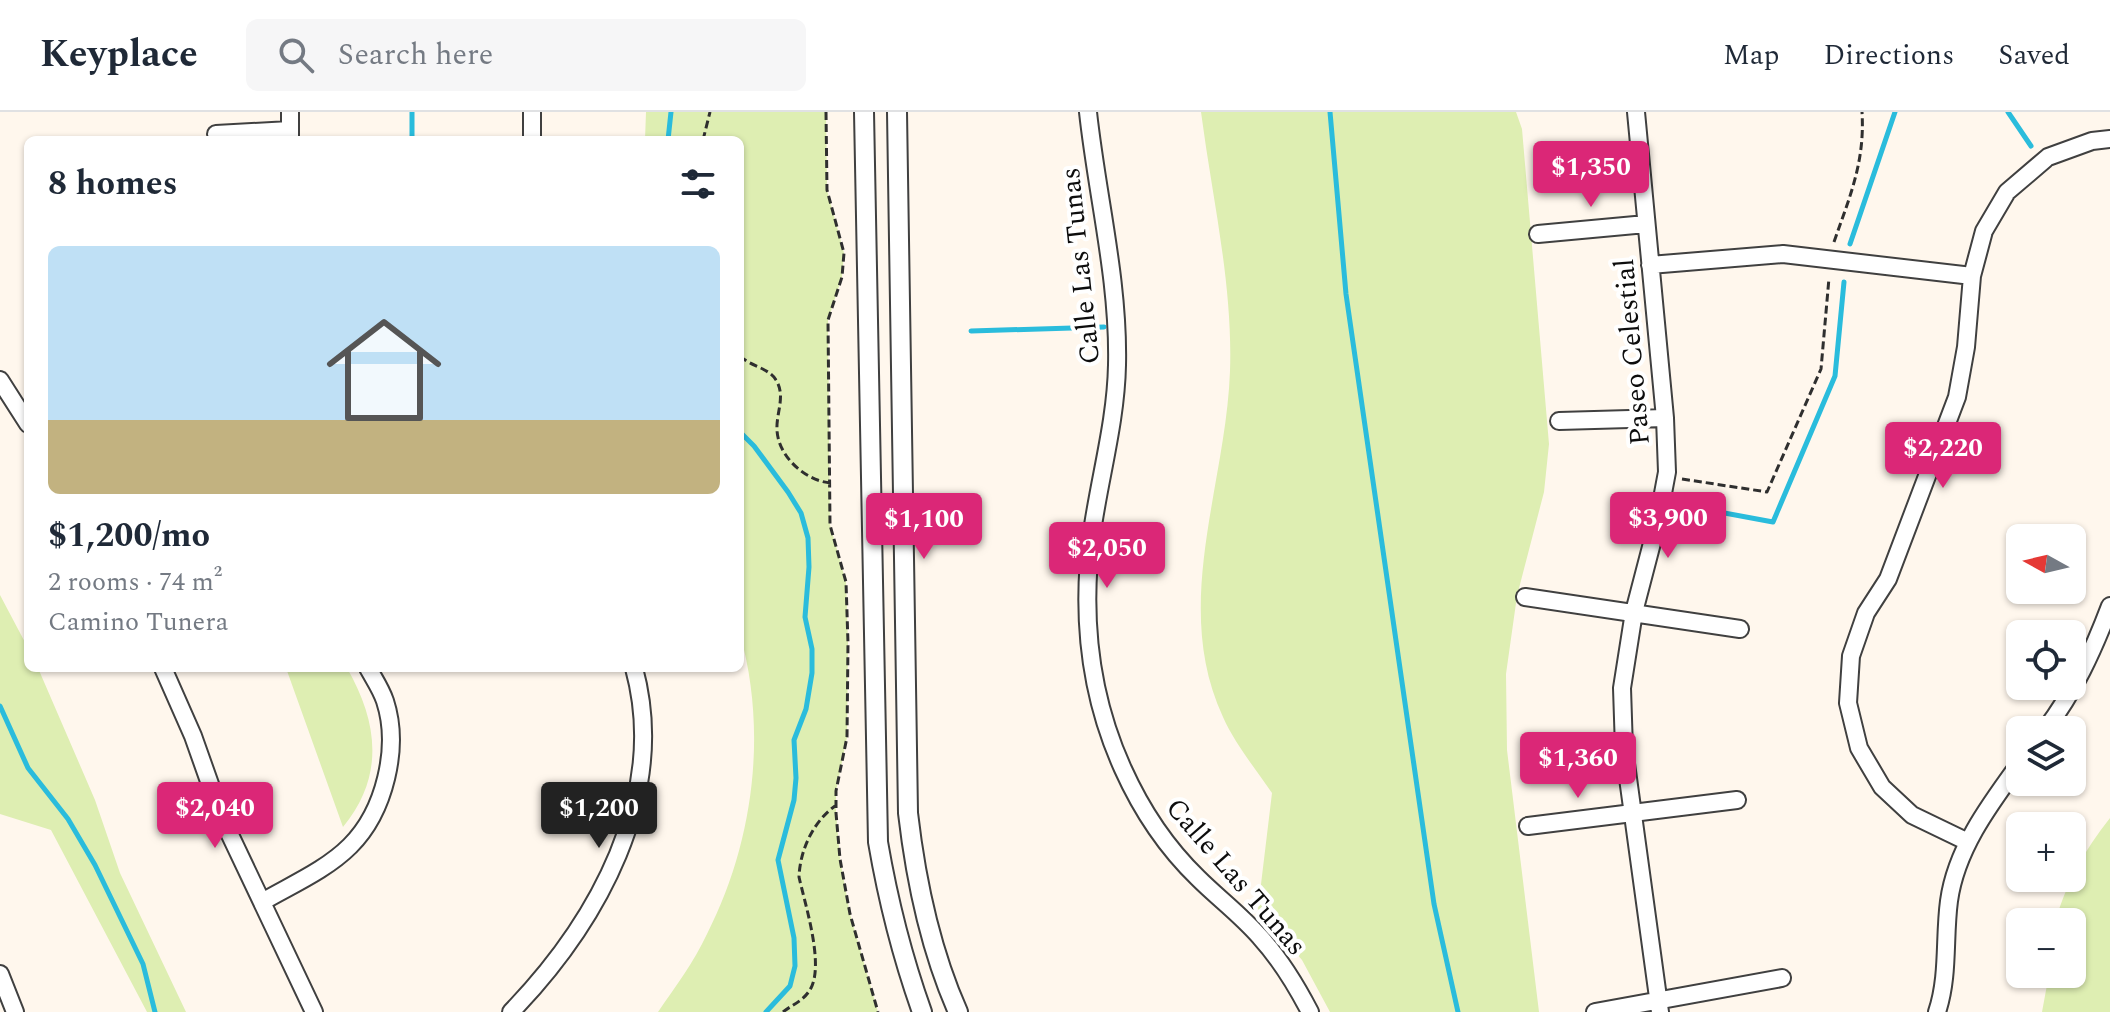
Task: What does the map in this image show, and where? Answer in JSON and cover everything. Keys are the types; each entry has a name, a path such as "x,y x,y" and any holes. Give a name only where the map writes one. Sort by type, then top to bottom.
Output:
{"street":[{"path":"216,134 290,135 290,112"},
{"path":"532,112 532,136"},
{"path":"864,112 877,830 889,903 922,1012"},
{"path":"897,112 908,813 925,915 935,953 958,1012"},
{"name":"Calle Las Tunas","path":"1088,112 1117,325 1116,395 1088,565 1089,647 1100,708 1123,770 1158,831 1197,878 1259,936 1281,963 1310,1012"},
{"name":"Paseo Celestial","path":"1636,112 1665,418 1666,477 1634,612 1622,688 1624,749 1659,1007"},
{"path":"1968,842 1912,815 1882,787 1859,748 1848,703 1851,656 1866,613 1888,579 1957,397 1966,347 1972,276 1984,231 2007,192 2048,157 2092,141 2110,139"},
{"path":"1538,234 1646,224"},
{"path":"1650,265 1783,254 1972,276"},
{"path":"0,380 24,418"},
{"path":"1559,421 1665,418"},
{"path":"1525,597 1740,629"},
{"path":"2056,716 2068,700 2110,606"},
{"path":"165,672 193,736 222,818 314,1012"},
{"path":"262,902 327,864 351,845 379,802 387,769 388,718 381,692 370,672"},
{"path":"511,1012 565,946 622,848 642,764 640,703 635,672"},
{"path":"1937,1012 1947,957 1949,900 1958,866 1968,842 2006,782"},
{"path":"1528,826 1737,800"},
{"path":"0,974 15,1012"},
{"path":"1595,1012 1659,1007 1782,978"}],"path":[{"path":"703,136 710,112"},
{"path":"826,112 827,190 844,253 842,277 828,320 830,525 846,582 848,643 847,737 835,806 850,914 878,1012"},
{"path":"1666,477 1767,492 1821,369 1831,259 1861,159 1862,112"},
{"path":"744,359 776,380 781,394 777,431 780,443 792,462 804,474 831,483"},
{"path":"783,1012 802,1000 813,985 813,945 800,867 812,832 835,806"}],"green space":[{"path":"646,112 826,112 827,190 844,253 842,277 828,320 830,525 846,582 848,643 847,737 836,791 836,813 850,914 878,1012 658,1012 696,954 723,899 745,826 754,749 753,710 744,651 744,136 645,136"},
{"path":"1201,112 1516,112 1522,129 1549,444 1544,492 1517,596 1506,674 1507,750 1539,1012 1330,1012 1302,960 1258,909 1272,793 1223,717 1208,675 1202,632 1201,589 1226,414 1230,338 1225,273"},
{"path":"0,595 24,640 24,672 40,672 95,800 120,873 186,1012 147,1012 51,830 0,814"},
{"path":"287,672 349,672 365,708 372,749 371,769 357,808 343,827"},
{"path":"2110,818 2110,1012 2042,1012 2046,988 2086,988 2086,908 2060,908 2066,892 2086,892 2086,853"}],"waterway":[{"path":"412,112 412,136"},
{"path":"668,136 671,112"},
{"path":"1330,112 1346,294 1434,904 1458,1012"},
{"path":"1850,244 1895,112"},
{"path":"2008,112 2031,146"},
{"path":"1676,504 1773,522 1835,376 1844,282"},
{"path":"971,331 1104,327"},
{"path":"744,436 788,492 801,513 808,538 805,617 812,649 812,673 806,709 794,740 794,800 778,860 794,938 795,966 790,986 766,1012"},
{"path":"0,706 28,768 68,819 95,865 143,964 155,1012"}]}
